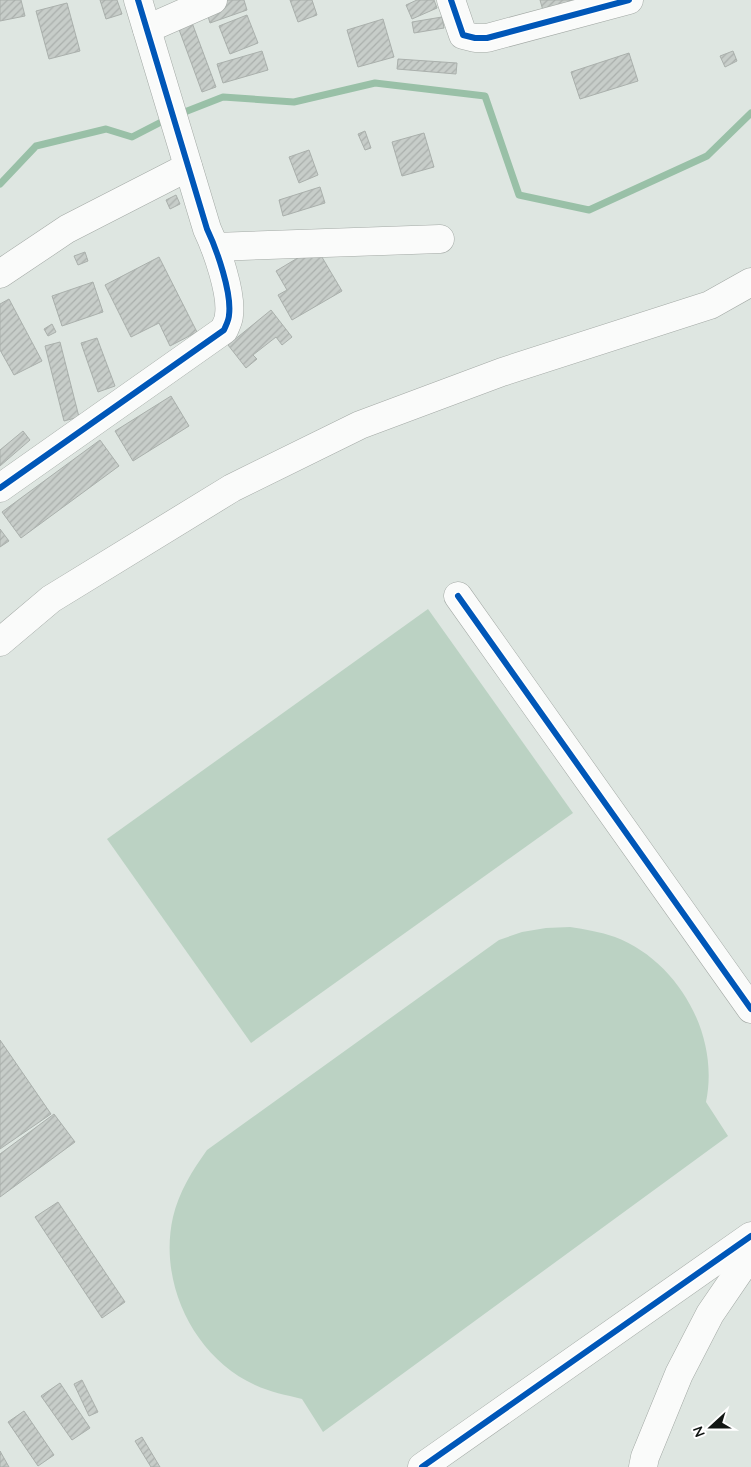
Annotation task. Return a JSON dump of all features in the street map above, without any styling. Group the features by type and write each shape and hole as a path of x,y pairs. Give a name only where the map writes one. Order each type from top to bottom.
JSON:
{"street":[{"path":"0,488 224,330 229,317 230,300 216,248 207,229 138,0"},
{"path":"147,29 213,0"},
{"path":"451,0 463,35 487,38 629,0"},
{"path":"0,274 67,229 188,167"},
{"path":"216,248 440,239"},
{"path":"0,642 51,598 232,488 360,424 502,372 710,305 751,282"},
{"path":"458,596 751,1009"},
{"path":"422,1467 751,1236"},
{"path":"643,1467 645,1457 683,1365 710,1314 751,1254"}],"green space":[{"path":"428,609 573,813 251,1043 107,839"},
{"path":"570,927 609,935 638,948 658,963 675,982 689,1003 700,1027 707,1051 709,1077 706,1102 728,1136 323,1432 302,1399 255,1385 233,1372 214,1356 198,1337 176,1292 171,1267 170,1242 173,1217 182,1190 207,1150 499,940 522,932"}],"building":[{"path":"0,0 21,0 25,16 0,21"},
{"path":"100,0 117,0 122,14 106,19"},
{"path":"224,0 244,0 247,10 210,23 205,6"},
{"path":"290,0 312,0 317,15 298,22"},
{"path":"417,0 434,0 437,8 412,19 406,5"},
{"path":"540,0 589,0 544,14"},
{"path":"67,3 80,51 49,59 36,11"},
{"path":"247,15 258,43 230,54 219,26"},
{"path":"442,17 444,28 414,33 412,22"},
{"path":"383,19 394,57 358,67 347,30"},
{"path":"191,20 216,87 202,92 177,24"},
{"path":"262,51 268,70 223,83 217,64"},
{"path":"733,51 737,61 725,67 720,56"},
{"path":"629,53 638,81 580,99 571,72"},
{"path":"398,59 457,63 456,74 397,69"},
{"path":"365,131 371,148 365,150 358,134"},
{"path":"424,133 434,167 402,176 392,142"},
{"path":"309,150 318,175 299,183 289,157"},
{"path":"320,187 325,203 283,216 279,200"},
{"path":"176,195 180,204 170,209 166,200"},
{"path":"316,247 342,291 292,320 278,295 287,290 276,271"},
{"path":"85,252 88,261 78,265 74,256"},
{"path":"159,257 197,332 170,346 159,323 131,337 105,285"},
{"path":"93,282 103,312 62,326 52,296"},
{"path":"9,299 42,361 14,375 0,350 0,304"},
{"path":"271,310 292,337 282,345 276,337 253,355 257,359 246,368 228,345"},
{"path":"52,324 56,332 48,336 44,329"},
{"path":"97,338 115,386 98,392 81,343"},
{"path":"60,342 79,417 64,421 45,346"},
{"path":"171,396 189,426 133,461 115,431"},
{"path":"23,431 30,440 0,466 0,450"},
{"path":"100,440 119,466 21,538 2,512"},
{"path":"0,529 9,541 0,547"},
{"path":"0,1040 51,1114 0,1149"},
{"path":"54,1114 75,1142 0,1197 0,1154"},
{"path":"58,1202 125,1302 102,1318 35,1217"},
{"path":"82,1380 98,1412 89,1416 74,1384"},
{"path":"60,1383 90,1428 72,1440 41,1396"},
{"path":"24,1411 54,1455 38,1466 8,1422"},
{"path":"142,1437 160,1467 151,1467 135,1441"},
{"path":"0,1451 9,1467 0,1467"}],"waterway":[{"path":"177,115 223,97 294,102 375,83 485,96 519,195 589,210 707,156 751,113"},
{"path":"0,184 36,146 106,129 132,137 167,119"}],"cycle path":[{"path":"0,488 224,330 228,319 228,295 223,272 207,229 138,0"},
{"path":"451,0 463,35 475,38 487,38 629,0"},
{"path":"458,596 751,1009"},
{"path":"422,1467 751,1236"}]}
